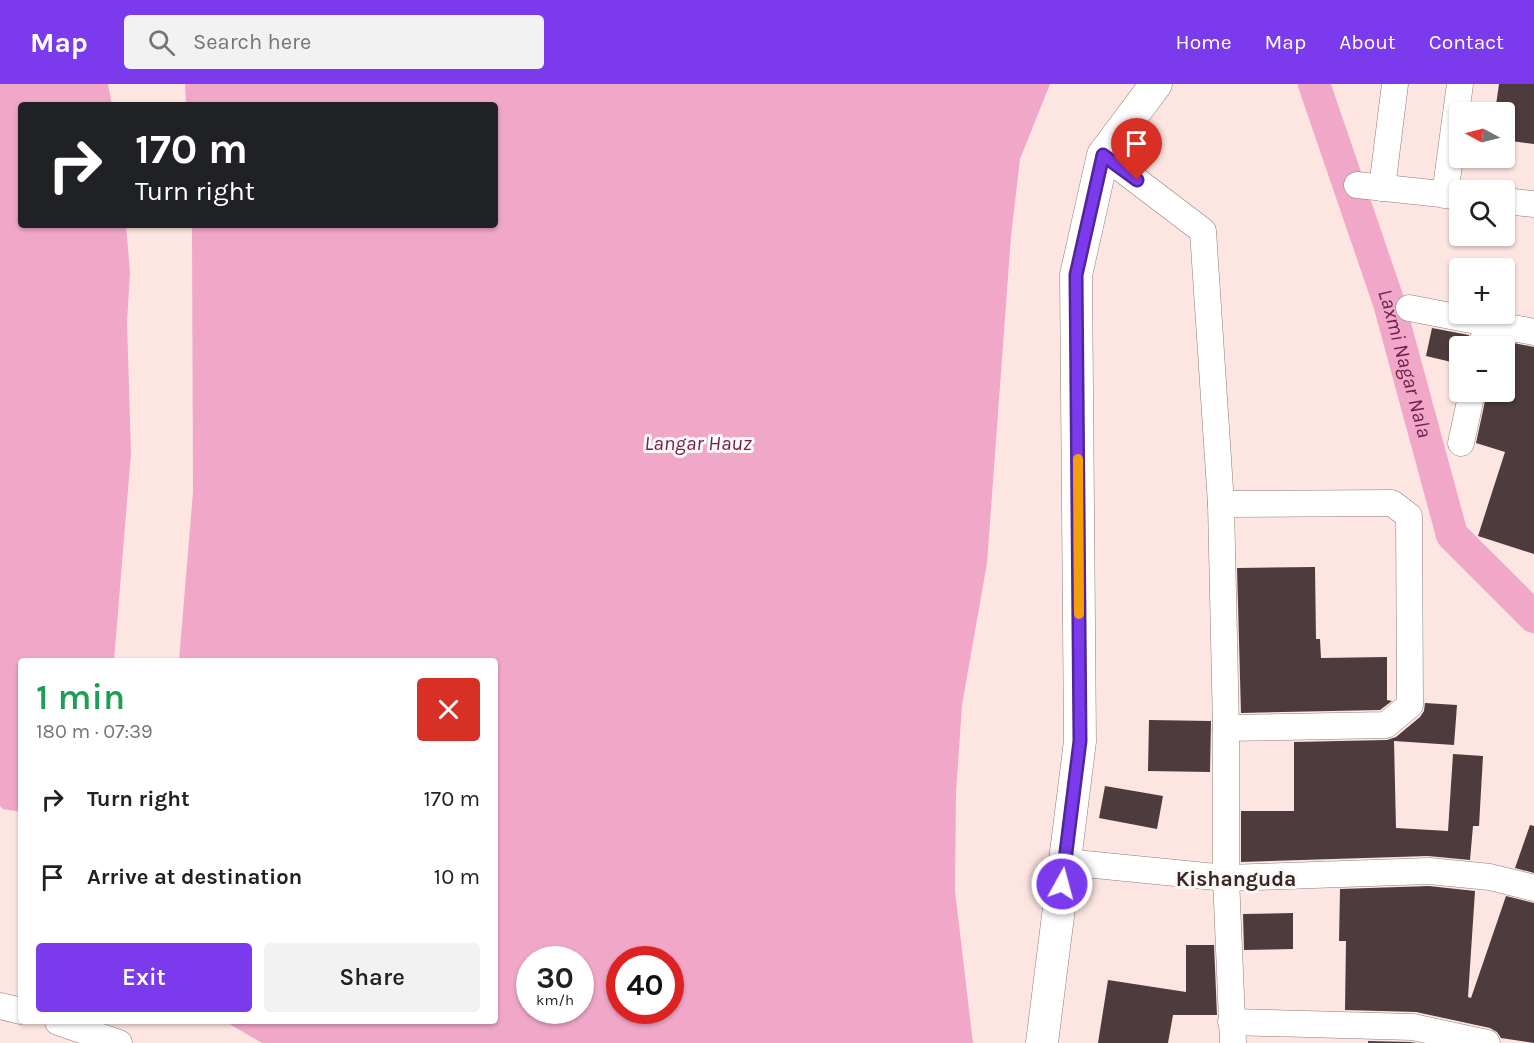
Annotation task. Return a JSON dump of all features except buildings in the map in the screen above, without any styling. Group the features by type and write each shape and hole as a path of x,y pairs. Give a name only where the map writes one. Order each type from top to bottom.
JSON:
{"street":[{"path":"1042,1043 1080,741 1076,275 1103,155 1156,84"},
{"path":"1395,84 1370,187 1449,195"},
{"path":"1453,180 1460,84"},
{"path":"1103,155 1203,231 1221,504 1226,728 1226,878 1232,1033 1413,1027 1487,1043"},
{"path":"1515,202 1534,204"},
{"path":"1409,308 1485,335 1534,332"},
{"path":"1461,443 1470,402"},
{"path":"1221,504 1392,503 1409,516 1410,705 1386,725 1226,728"},
{"path":"1065,862 1226,878 1430,871 1490,877 1534,888"},
{"path":"0,1006 18,1010"},
{"path":"64,1024 118,1043"}],"water":[{"path":"0,84 108,84 111,102 18,102 18,228 126,228 130,272 127,323 131,453 114,658 18,658 18,812 3,809 0,806"},
{"name":"Langar Hauz","path":"185,84 1050,84 1020,159 1011,236 987,563 962,705 956,793 955,891 973,1043 262,1043 229,1024 498,1024 498,658 179,658 193,492 192,228 498,228 498,102 186,102"}],"waterway":[{"name":"Laxmi Nagar Nala","path":"1314,84 1389,303 1452,535 1534,617"}],"slow traffic":[{"path":"1078,459 1079,614"}],"district":[{"name":"Kishanguda","path":"1236,879"}],"route":[{"path":"1062,884 1080,741 1076,275 1103,155 1137,180"}]}
